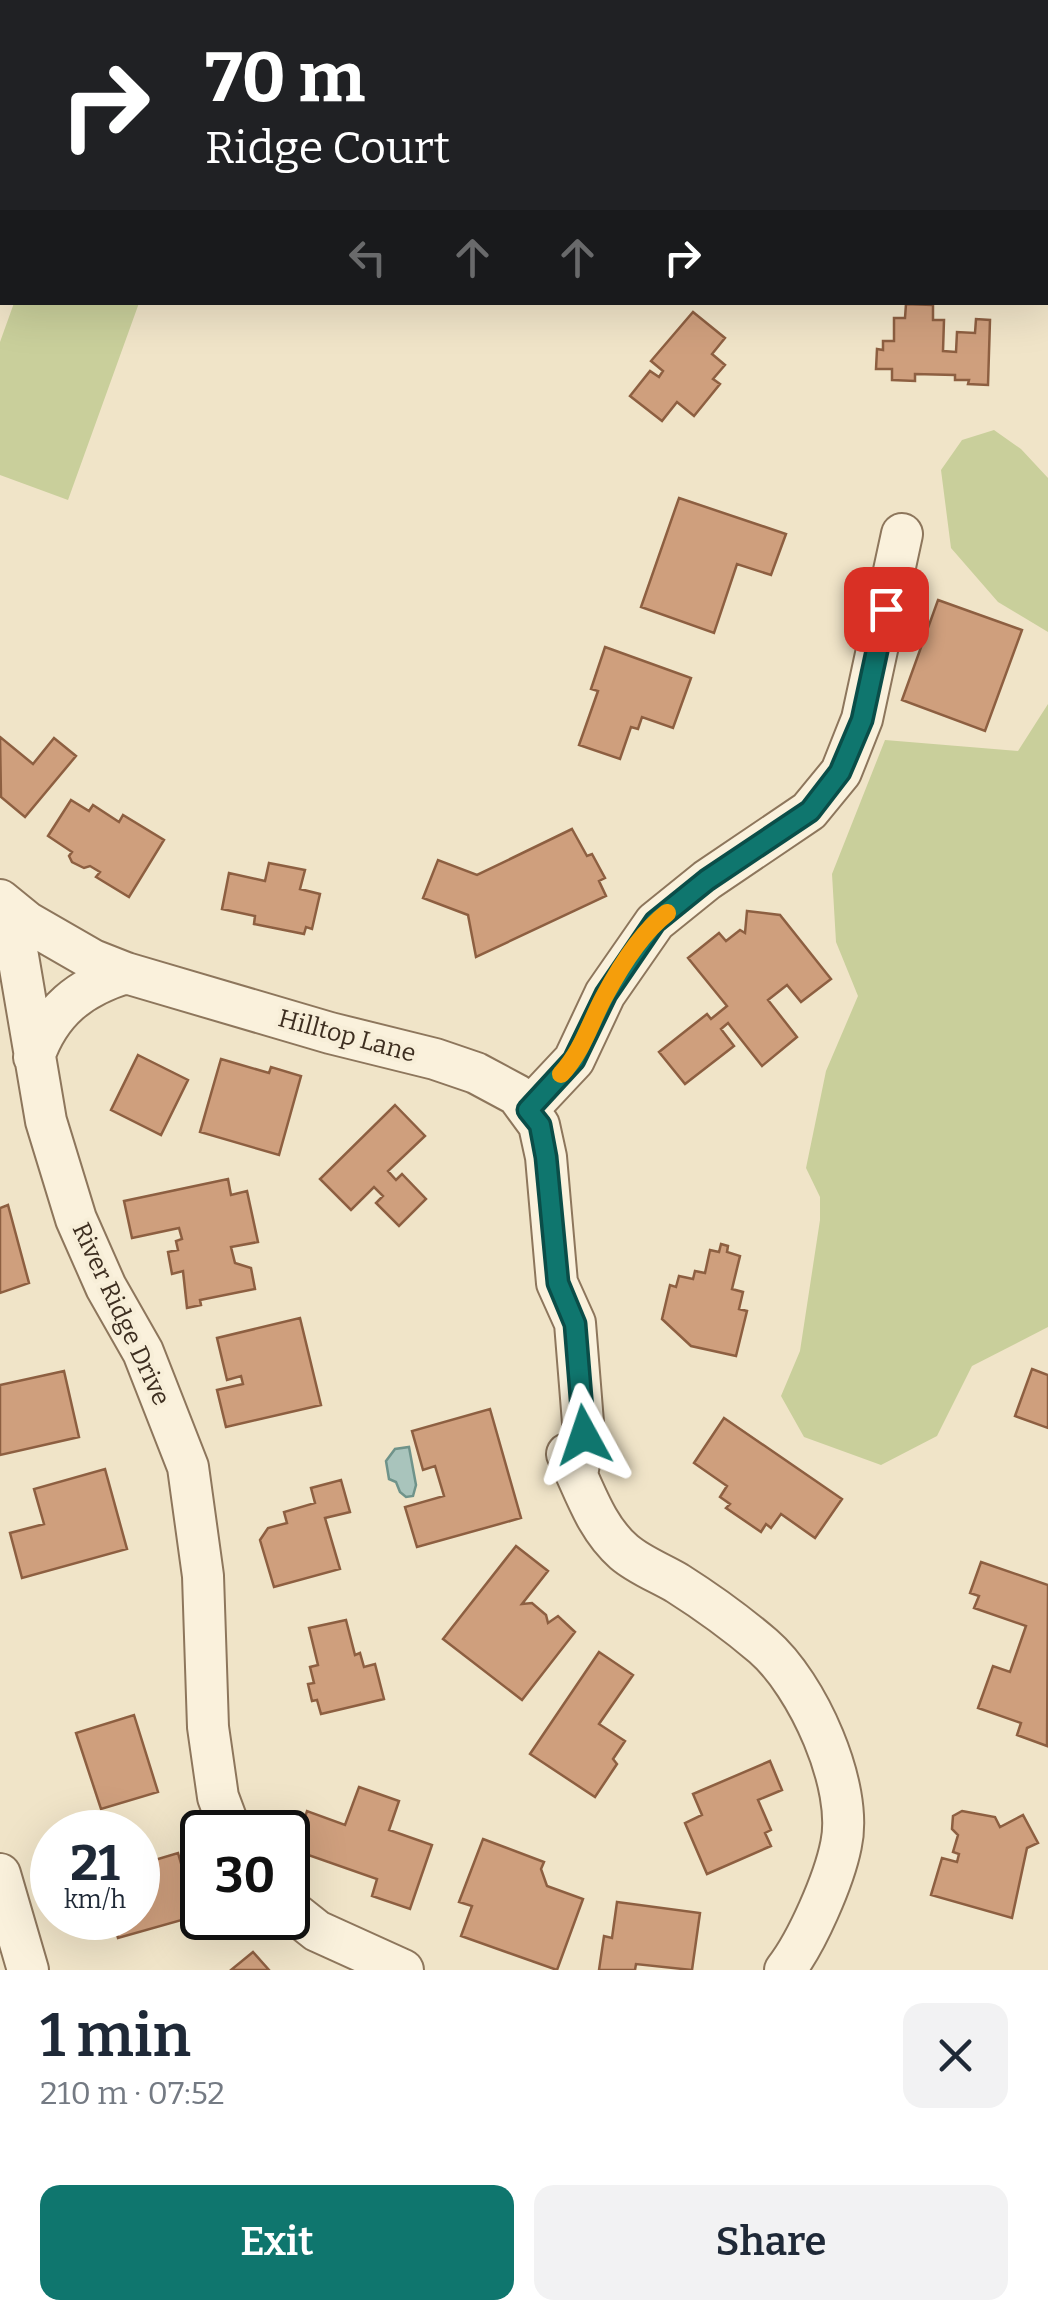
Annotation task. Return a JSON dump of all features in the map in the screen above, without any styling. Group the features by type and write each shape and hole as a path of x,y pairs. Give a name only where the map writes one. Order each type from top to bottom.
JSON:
{"street":[{"path":"785,1970 814,1915 842,1844 839,1791 816,1718 794,1678 728,1618 624,1552 593,1514 577,1475 584,1435 575,1324 558,1283 540,1125 528,1110 574,1060 606,994 655,922 707,880 810,811 840,772 862,720 902,534"},
{"name":"Hilltop Lane","path":"0,900 26,922 93,960 126,973 476,1073 517,1095 528,1110"},
{"name":"River Ridge Drive","path":"0,917 18,956 46,1122 76,1218 106,1288 143,1352 188,1467 202,1576 208,1728 223,1810"},
{"path":"34,1057 42,1032 74,997 99,982 126,973"},
{"path":"0,1874 28,1970"},
{"path":"310,1927 403,1970"}],"green space":[{"path":"13,305 138,305 68,500 0,475 0,342"},
{"path":"994,430 1021,449 1048,478 1048,632 998,602 951,548 941,470 962,440"},
{"path":"1048,704 1048,1327 972,1366 937,1436 881,1465 804,1437 781,1396 800,1351 820,1220 820,1197 806,1168 826,1071 858,996 836,942 832,874 885,740 1018,751"}],"water":[{"path":"409,1447 416,1485 413,1496 406,1497 396,1482 389,1479 386,1461 395,1449"}],"building":[{"path":"906,305 933,305 933,320 944,320 943,351 956,352 957,332 975,333 976,319 990,320 988,385 968,384 969,380 955,380 955,375 915,374 915,381 892,380 892,369 876,369 877,349 883,350 883,341 894,341 894,318 905,318"},
{"path":"693,312 725,338 712,354 725,365 713,379 720,384 694,416 677,402 662,421 630,396 650,371 659,377 663,371 651,361"},
{"path":"679,498 786,534 771,575 737,564 714,633 641,607"},
{"path":"938,600 1022,630 985,731 902,700"},
{"path":"605,647 691,678 673,728 642,717 638,729 631,727 620,759 579,745 598,691 591,689"},
{"path":"0,737 33,764 54,738 76,756 25,817 1,797"},
{"path":"71,800 89,811 93,805 119,822 123,815 164,840 129,897 96,877 100,872 72,862 72,852 48,836"},
{"path":"572,829 605,878 599,881 606,896 476,957 468,915 423,898 438,860 477,875"},
{"path":"269,863 305,870 300,889 320,894 312,929 306,927 304,934 254,924 255,916 222,909 229,873 265,881"},
{"path":"747,911 780,915 831,979 801,1002 787,985 768,1000 797,1037 762,1066 728,1023 721,1029 734,1046 685,1084 659,1052 707,1014 711,1019 727,1006 688,958 719,933 726,941 740,930 745,933"},
{"path":"138,1055 188,1080 161,1135 111,1110"},
{"path":"221,1059 269,1073 271,1067 301,1076 279,1155 200,1132"},
{"path":"395,1105 425,1136 388,1171 396,1180 402,1174 426,1199 399,1226 376,1203 383,1196 374,1187 351,1210 320,1179"},
{"path":"228,1179 231,1195 247,1191 258,1242 231,1247 235,1263 251,1268 255,1289 200,1300 201,1305 187,1308 183,1271 172,1274 168,1252 178,1250 176,1241 182,1239 179,1228 132,1238 124,1201"},
{"path":"8,1205 29,1283 0,1293 0,1208"},
{"path":"721,1244 728,1246 727,1252 740,1256 732,1289 743,1292 739,1309 747,1311 736,1356 691,1346 662,1319 670,1285 676,1287 679,1276 693,1279 695,1271 705,1273 710,1250 719,1252"},
{"path":"300,1318 321,1405 226,1427 217,1390 243,1384 241,1376 227,1380 217,1338"},
{"path":"1032,1369 1048,1375 1048,1428 1015,1416"},
{"path":"64,1371 79,1437 0,1455 0,1385"},
{"path":"490,1409 521,1518 417,1547 405,1507 444,1496 435,1466 423,1470 412,1431"},
{"path":"724,1418 842,1499 815,1538 781,1514 771,1528 766,1524 761,1532 726,1508 730,1504 720,1497 727,1486 694,1463"},
{"path":"105,1469 127,1549 22,1578 10,1533 44,1524 34,1489"},
{"path":"341,1480 350,1512 325,1518 340,1569 274,1587 260,1540 268,1528 287,1523 284,1512 315,1503 311,1488"},
{"path":"516,1546 548,1571 522,1604 532,1603 546,1615 548,1623 558,1616 575,1632 522,1700 443,1639"},
{"path":"981,1562 1048,1585 1047,1746 1017,1735 1021,1723 978,1708 993,1666 1010,1672 1026,1626 974,1608 979,1596 970,1593"},
{"path":"346,1620 355,1655 360,1653 364,1667 375,1664 384,1699 321,1714 317,1700 312,1701 308,1684 314,1683 310,1667 318,1665 309,1628"},
{"path":"599,1652 633,1675 599,1724 625,1741 613,1759 617,1764 595,1797 530,1754"},
{"path":"134,1715 158,1792 101,1809 76,1733"},
{"path":"770,1761 782,1790 758,1800 771,1830 765,1833 771,1846 707,1874 685,1823 702,1815 693,1794"},
{"path":"359,1787 399,1801 389,1830 432,1845 410,1909 372,1896 377,1879 310,1856 310,1812 345,1825"},
{"path":"962,1811 995,1817 1000,1827 1023,1815 1038,1843 1027,1848 1012,1918 931,1895 942,1858 957,1862 959,1854 953,1852 958,1835 952,1829 953,1816"},
{"path":"483,1839 544,1862 541,1869 547,1886 583,1899 557,1970 461,1936 472,1906 459,1902"},
{"path":"178,1853 180,1921 160,1926 160,1858"},
{"path":"617,1902 700,1913 692,1970 636,1964 635,1970 599,1970 604,1936 612,1938"},
{"path":"253,1952 269,1970 231,1970"}],"slow traffic":[{"path":"561,1074 574,1060 606,994 655,922 667,913"}],"route":[{"path":"584,1435 575,1324 558,1283 540,1125 528,1110 574,1060 606,994 655,922 707,880 810,811 840,772 862,720 886,609"}]}
